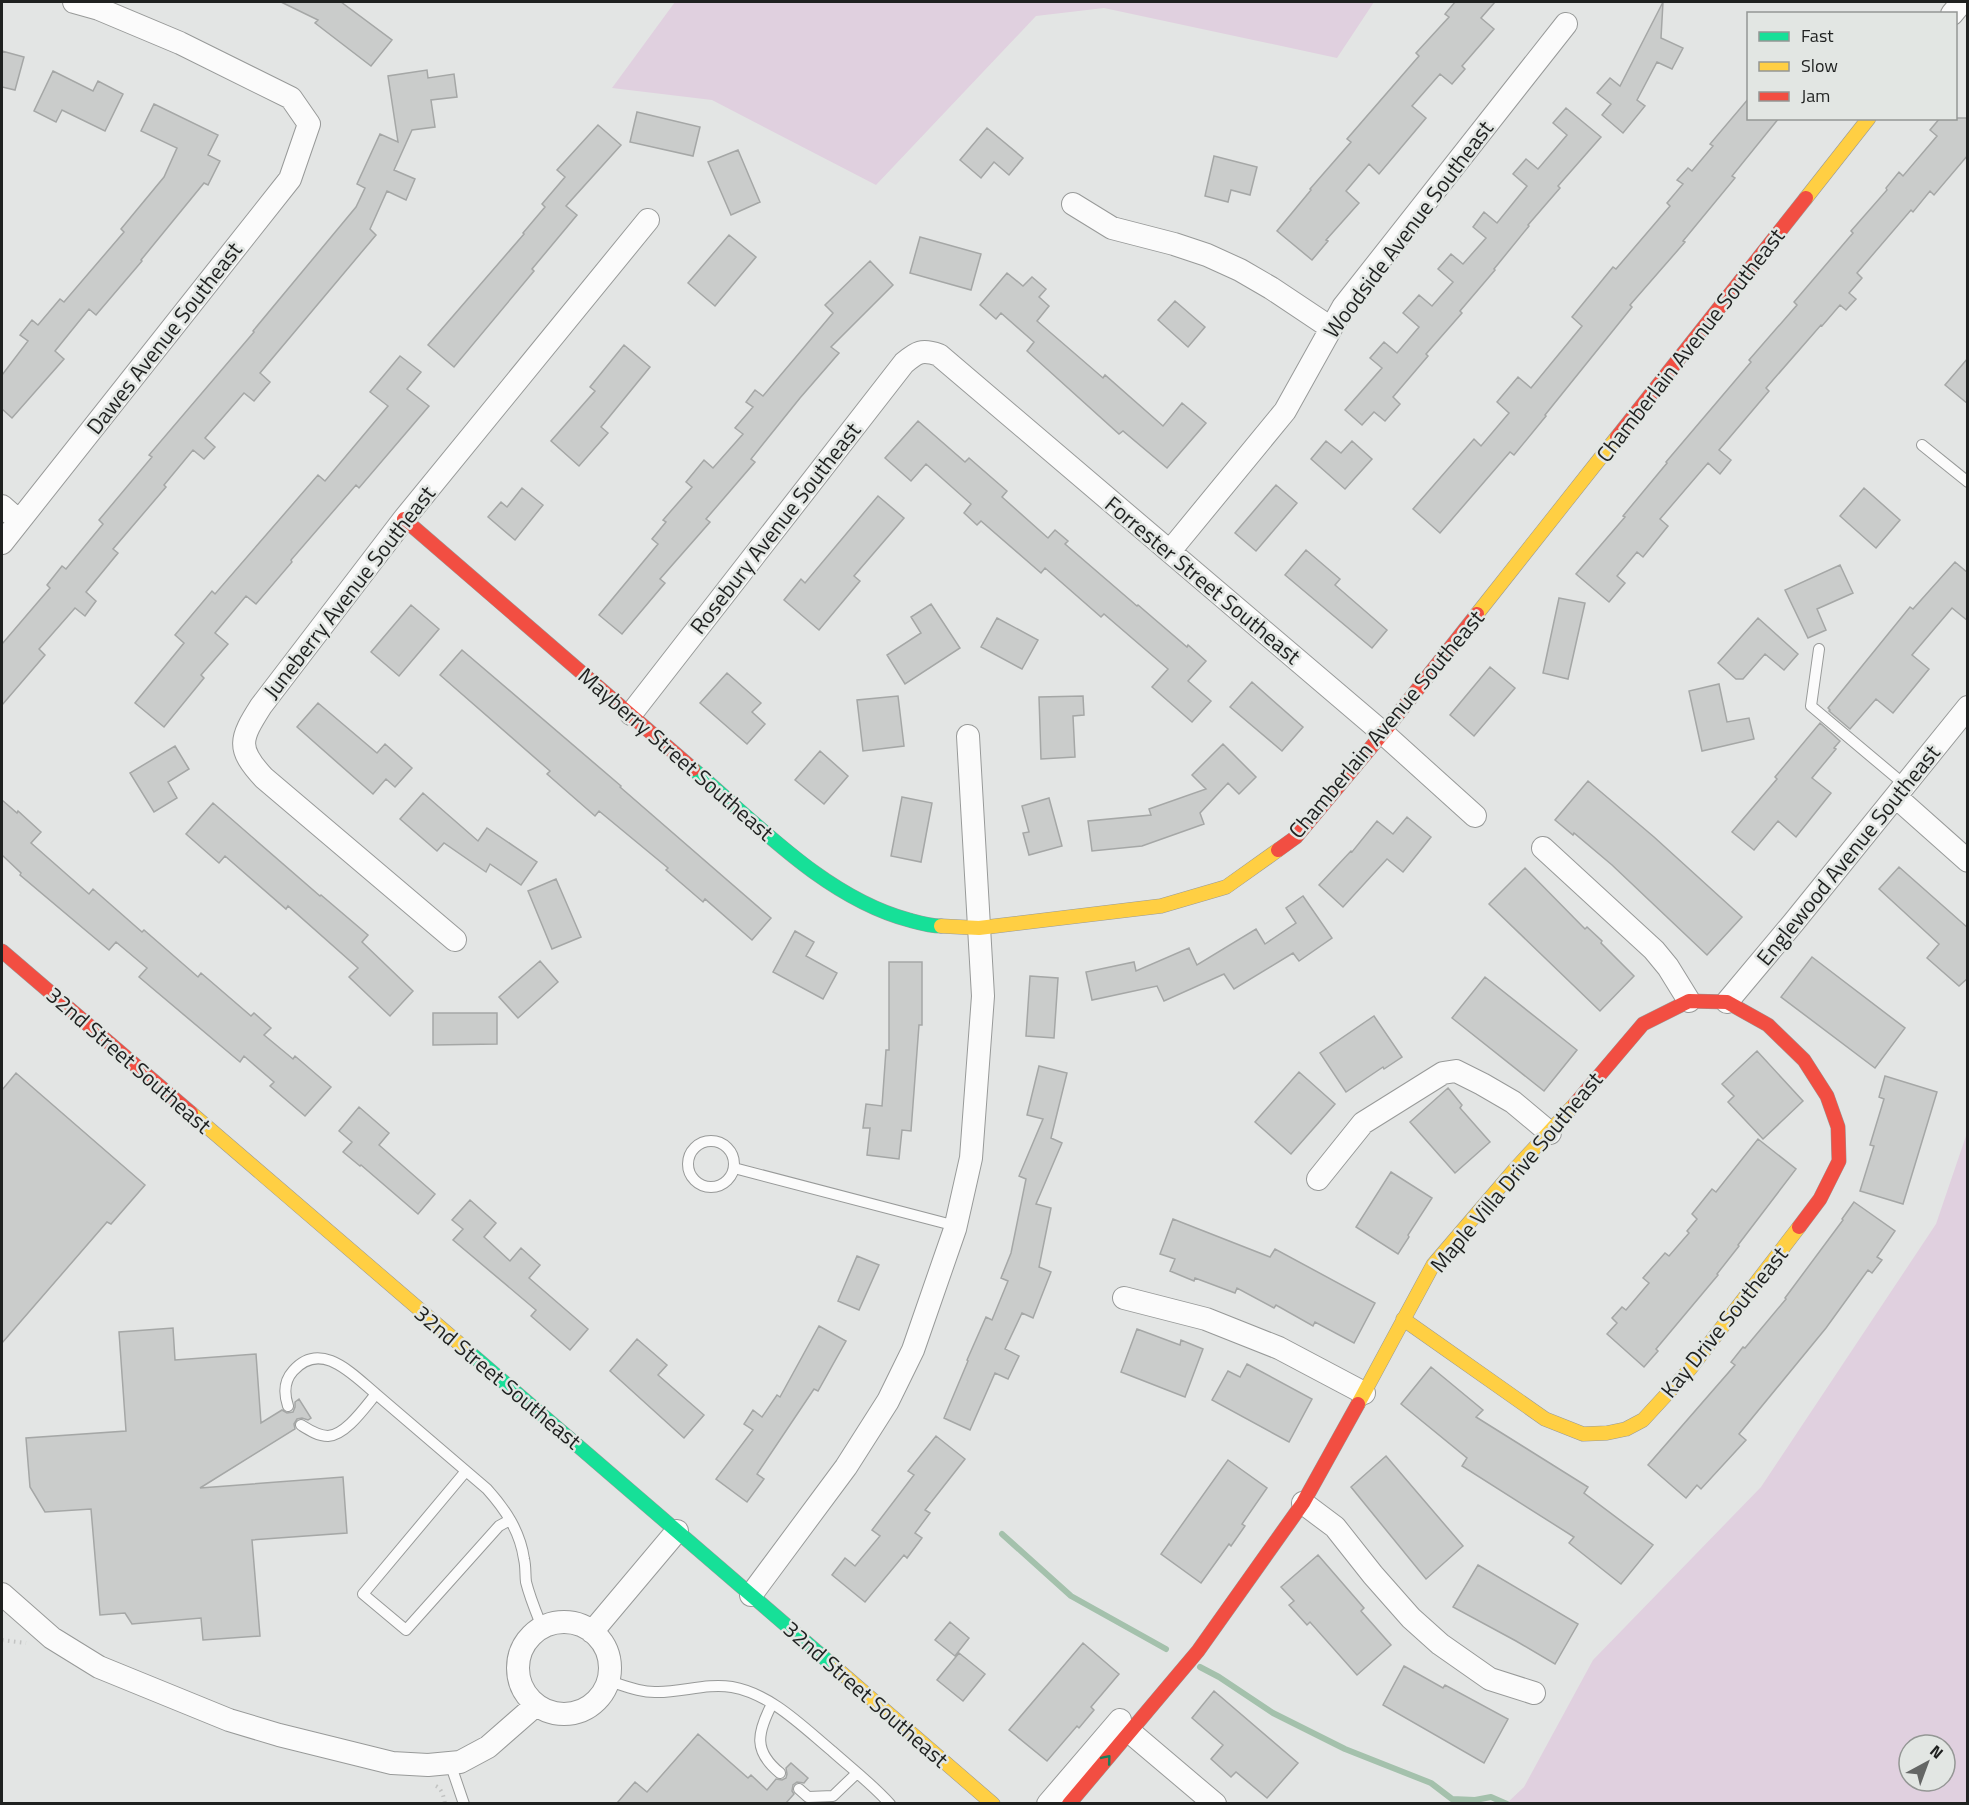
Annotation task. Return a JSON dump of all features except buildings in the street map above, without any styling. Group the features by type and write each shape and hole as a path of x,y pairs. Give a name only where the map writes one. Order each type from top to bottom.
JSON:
{"street":[{"name":"Dawes Avenue Southeast","path":"2,543 290,179 309,124 291,98 180,43 99,9 74,2"},
{"name":"Woodside Avenue Southeast","path":"1170,551 1285,411 1343,307 1566,24"},
{"name":"Chamberlain Avenue Southeast","path":"979,928 1161,906 1226,887 1296,837 1383,733 1867,120"},
{"path":"1073,204 1112,228 1174,244 1207,255 1240,270 1331,328"},
{"name":"Juneberry Avenue Southeast","path":"455,940 264,778 249,762 244,747 246,731 261,706 404,519 648,220"},
{"name":"Forrester Street Southeast","path":"927,351 939,355 1170,551 1383,733 1475,816"},
{"name":"Rosebury Avenue Southeast","path":"631,714 904,363 915,354 927,351"},
{"path":"2,506 19,521"},
{"name":"Mayberry Street Southeast","path":"404,519 811,871 845,893 891,915 933,926 979,928"},
{"name":"Englewood Avenue Southeast","path":"1727,1002 1968,707"},
{"path":"750,1595 846,1467 888,1401 913,1350 932,1301 956,1226 971,1158 983,996 968,736"},
{"path":"1900,791 1968,861"},
{"path":"1543,848 1654,950 1668,967 1689,1001"},
{"name":"32nd Street Southeast","path":"2,951 993,1803"},
{"name":"Maple Villa Drive Southeast","path":"1069,1803 1198,1651 1303,1503 1433,1265 1644,1024 1689,1001 1727,1002"},
{"name":"Kay Drive Southeast","path":"1403,1319 1545,1419 1583,1434 1626,1429 1643,1420 1690,1369 1758,1282 1820,1199 1839,1161 1838,1127 1827,1096 1804,1060 1768,1025 1727,1002"},
{"path":"1318,1179 1363,1123 1443,1073 1456,1071 1482,1083 1513,1102 1550,1133"},
{"path":"1124,1298 1206,1319 1279,1348 1364,1393"},
{"path":"1303,1503 1335,1527 1411,1618 1440,1644 1490,1679 1534,1693"},
{"path":"592,1632 677,1531"},
{"path":"2,1594 52,1638 99,1667 229,1720 392,1763 428,1766 460,1762 488,1747 536,1705"},
{"name":"Maple Villa Drive Southeast","path":"1048,1803 1188,1640 1222,1618"},
{"path":"556,1622 572,1622 592,1632 608,1651 611,1666 609,1681 603,1695 592,1706 579,1713 564,1715 549,1712 536,1705 526,1694 519,1681 518,1665 521,1650 530,1637 542,1627 556,1622"},
{"path":"1130,1732 1215,1803"}],"lane":[{"path":"1922,445 1968,482"},
{"path":"1819,650 1811,706 1900,791"},
{"path":"713,1140 721,1142 732,1153 735,1168 727,1181 713,1187 706,1186 699,1183 689,1172 689,1156 698,1144 713,1140"},
{"path":"735,1168 956,1226"},
{"path":"288,1406 284,1394 289,1376 300,1363 315,1358 329,1359 343,1366 466,1471 503,1506 518,1536 531,1599 542,1627"},
{"path":"301,1425 315,1433 330,1436 352,1422 376,1394"},
{"path":"466,1471 363,1594 406,1630 499,1526 510,1520"},
{"path":"609,1681 637,1690 657,1692 714,1686 732,1687 758,1696 786,1713 890,1803"},
{"path":"772,1704 763,1720 760,1746 772,1766 780,1773"},
{"path":"450,1763 465,1803"},
{"path":"799,1789 808,1797 833,1796 857,1773"}],"shaded area":[{"path":"675,2 1374,2 1337,58 1104,8 1036,16 876,185 712,100 612,88"},
{"path":"1967,1133 1967,1803 1507,1803 1524,1787 1593,1660 1761,1487 1936,1224"}],"waterway":[{"path":"1002,1534 1071,1596 1166,1649"},
{"path":"1200,1667 1273,1713 1345,1749 1431,1783 1452,1799 1475,1800 1491,1797 1507,1804"}],"traffic: fast":[{"path":"693,769 794,857 849,895 879,909 917,922 941,926"},
{"path":"462,1346 837,1669"}],"traffic: slow":[{"path":"1806,198 1867,120"},
{"path":"1477,614 1617,437"},
{"path":"941,926 979,928 1161,906 1226,887 1278,850"},
{"path":"1358,1404 1433,1265 1516,1168 1575,1104"},
{"path":"191,1113 462,1346"},
{"path":"1403,1319 1545,1419 1583,1434 1626,1429 1643,1420 1690,1369 1799,1227"},
{"path":"837,1669 993,1804"}],"traffic: jam":[{"path":"1617,437 1806,198"},
{"path":"404,519 693,769"},
{"path":"1278,850 1296,837 1383,733 1477,614"},
{"path":"2,951 191,1113"},
{"path":"1575,1104 1643,1024 1689,1001 1727,1002 1768,1025 1804,1060 1827,1096 1838,1127 1839,1161 1820,1199 1799,1227"},
{"path":"1069,1804 1198,1651 1303,1503 1358,1404"}]}
